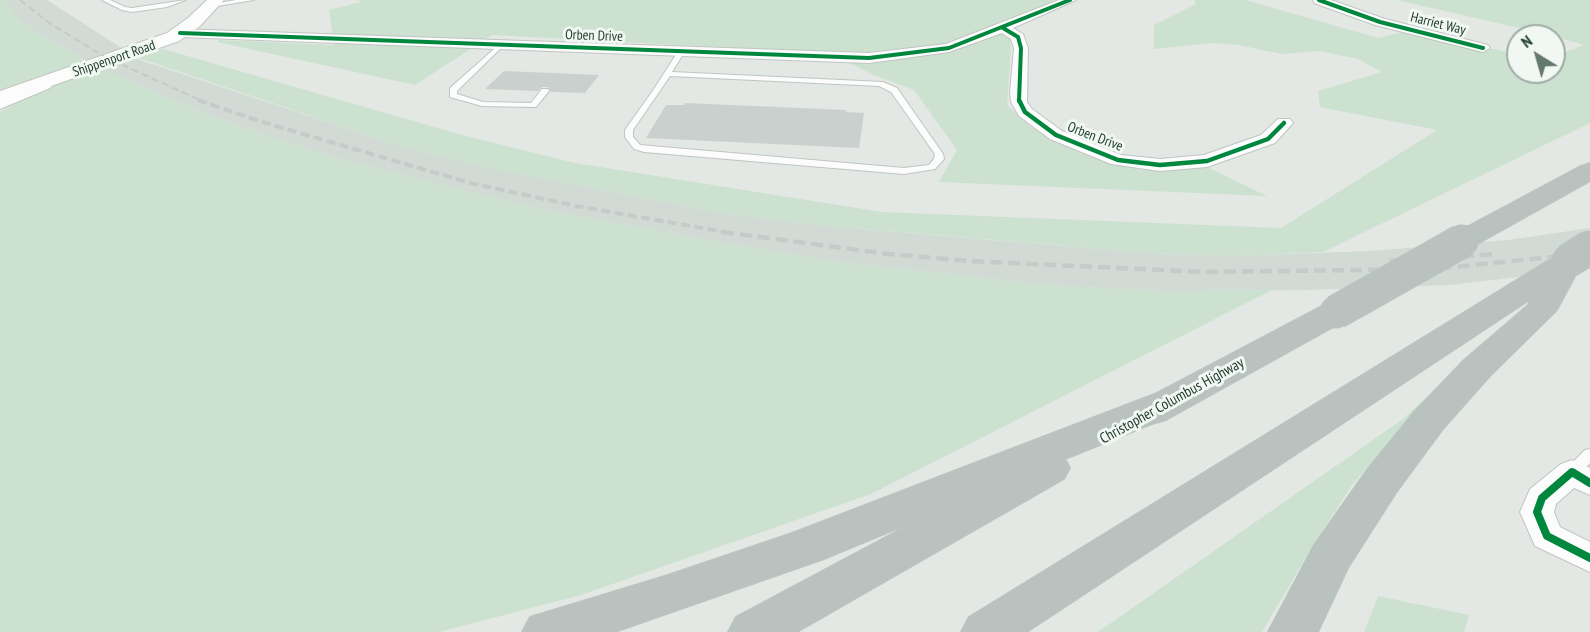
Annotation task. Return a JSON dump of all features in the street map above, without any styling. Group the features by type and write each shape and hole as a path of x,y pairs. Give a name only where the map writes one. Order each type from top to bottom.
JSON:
{"highway":[{"name":"Christopher Columbus Highway","path":"753,632 1590,171"},
{"path":"986,632 1562,267"},
{"path":"1293,632 1330,558 1381,482 1429,420 1478,368 1540,310 1562,267"},
{"path":"547,632 668,595 808,546 1172,401"}],"main road":[{"path":"1,99 43,84"}],"street":[{"name":"Orben Drive","path":"180,33 838,57 894,56 949,48 1070,0"},
{"name":"Harriet Way","path":"1319,0 1380,22 1483,48"},
{"name":"Shippenport Road","path":"43,84 154,45 180,33 214,2"},
{"name":"Orben Drive","path":"1003,28 1018,37 1021,48 1018,92 1019,102 1025,112 1056,135 1097,153 1138,163 1187,164 1208,161 1268,139 1284,123"},
{"path":"1584,469 1542,498 1537,512 1547,536 1590,558"}],"lane":[{"path":"105,0 128,10 167,5 183,0"},
{"path":"214,2 251,0"},
{"path":"502,44 453,90 453,95 482,104 533,105 545,91"},
{"path":"667,74 880,84 894,90 939,154 939,159 926,169 904,171 644,149 633,143 629,130 681,51"}],"shaded area":[{"path":"3,0 47,0 140,60 397,145 504,171 722,213 828,226 966,238 1149,253 1236,256 1370,251 1508,240 1590,228 1590,269 1449,285 1309,290 1165,291 1045,285 847,263 695,238 525,206 348,161 270,137 206,114 93,65 22,23"}],"green space":[{"path":"0,0 4,0 22,23 93,65 206,114 348,161 525,206 695,238 847,263 1045,285 1165,291 1272,290 871,494 581,595 439,632 0,632 0,112 35,93 0,92"},
{"path":"358,0 1055,0 999,26 1001,34 1009,37 1011,46 1007,105 1031,127 1080,153 1142,170 1209,168 1267,196 939,182 957,150 914,90 874,75 829,53 492,35 415,85 217,42 219,40 334,45 329,10 361,2"},
{"path":"1194,0 1245,0 1378,38 1414,29 1506,52 1506,84 1566,84 1566,52 1584,45 1566,40 1566,24 1506,25 1397,0 1590,0 1590,123 1323,252 1236,256 1149,253 828,226 722,213 643,198 504,171 397,145 136,57 163,49 462,135 575,163 882,212 1281,228 1437,130 1320,107 1318,91 1382,72 1358,59 1319,51 1281,54 1239,45 1212,43 1154,49 1154,25 1196,4"},
{"path":"1434,390 1437,391 1352,485 1262,632 1098,632 1403,419"},
{"path":"1378,596 1469,615 1464,632 1364,632"}],"building":[{"path":"504,71 599,75 585,93 551,92 548,87 542,87 538,91 485,89"},
{"path":"685,103 846,110 846,112 864,113 859,148 646,138 666,105 684,105"}],"railway":[{"path":"20,0 48,22 105,57 202,101"},
{"path":"198,100 259,121 470,183 576,206 731,233"},
{"path":"722,232 888,254 970,261 1203,272 1435,269 1590,253"},
{"path":"1390,261 1497,254"}],"cycle path":[{"path":"180,33 869,58 949,48 1070,0"},
{"path":"1319,0 1380,22 1483,48"},
{"path":"1003,28 1018,37 1021,48 1018,92 1019,102 1025,112 1056,135 1097,153 1118,160 1160,165 1207,161 1268,139 1284,123"},
{"path":"1590,483 1572,472 1542,498 1537,512 1547,536 1590,558"}]}
